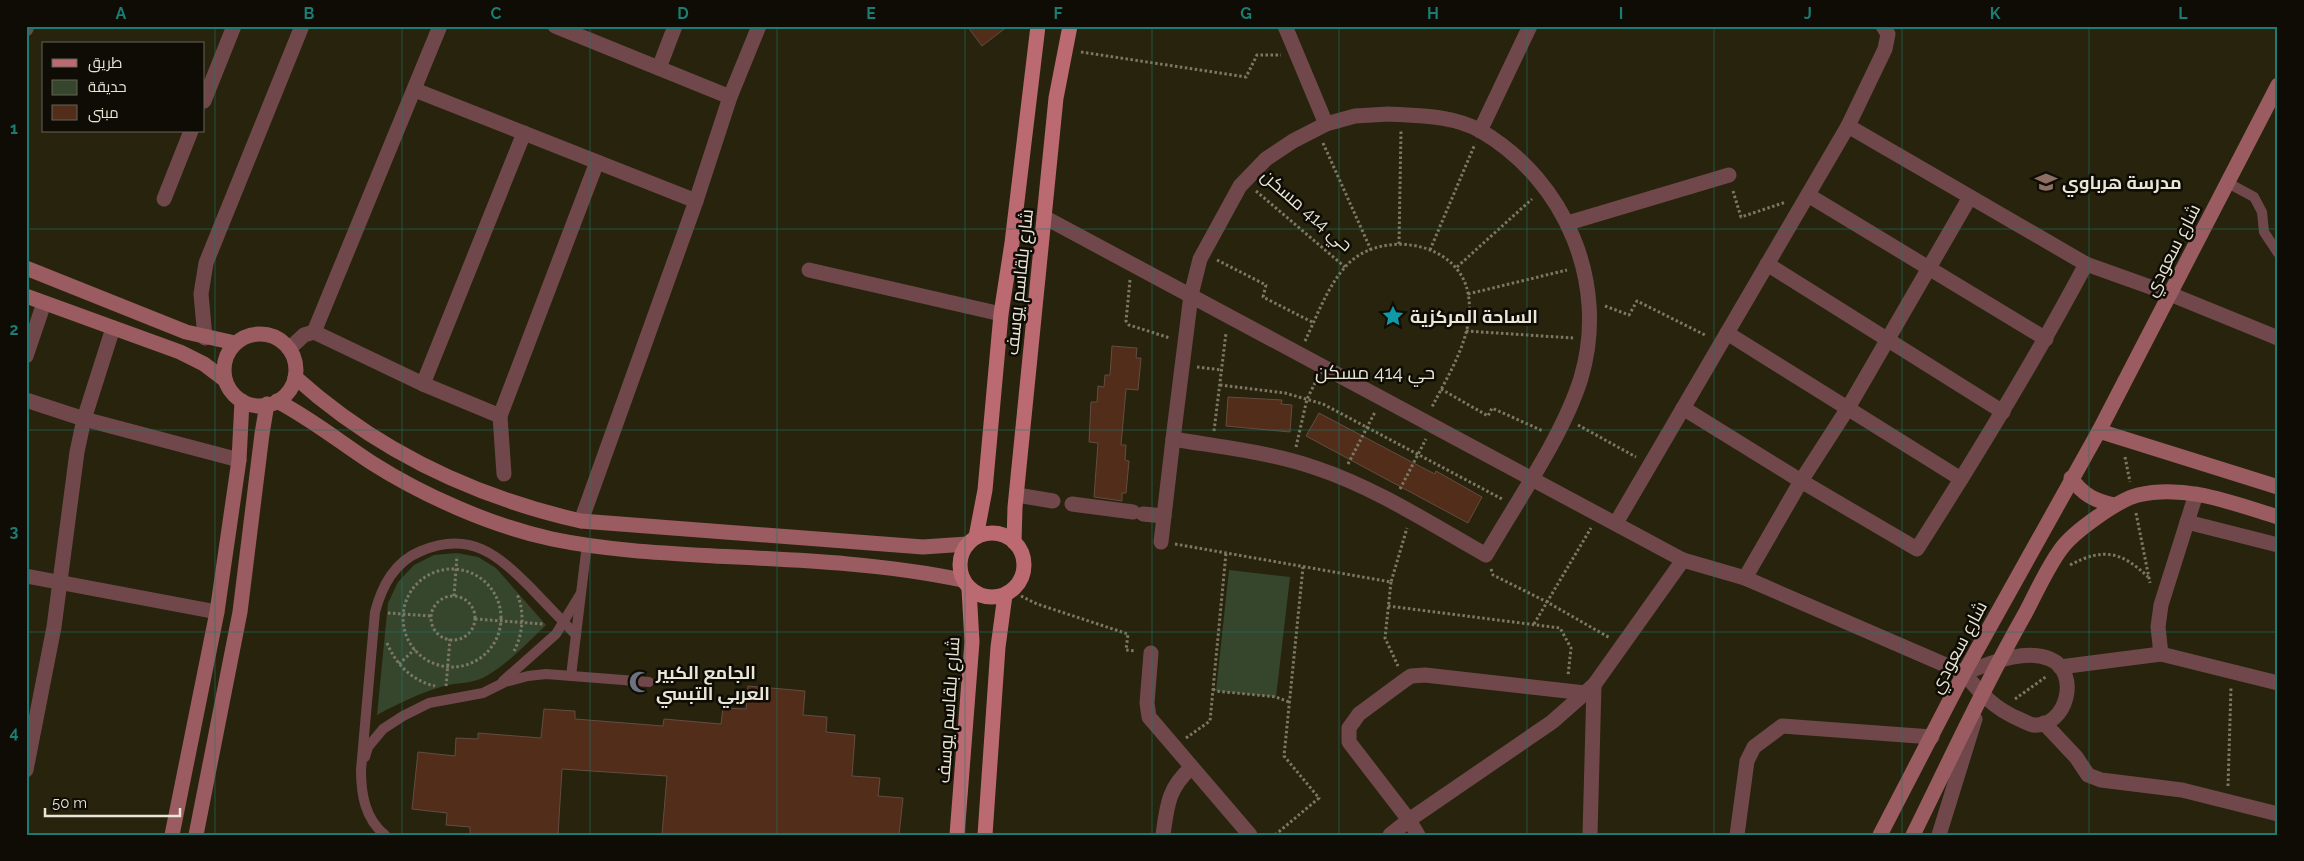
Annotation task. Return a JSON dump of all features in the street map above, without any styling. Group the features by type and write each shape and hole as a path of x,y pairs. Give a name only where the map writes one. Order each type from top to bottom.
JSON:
{"main road":[{"name":"شارع بلقاسم يوسف","path":"972,540 986,490 1001,314 1012,243 1038,26"},
{"name":"شارع بلقاسم يوسف","path":"1014,542 1056,98 1070,26"},
{"name":"شارع سعودي","path":"1880,835 1964,673 2071,478 2099,431 2278,85"},
{"path":"26,268 186,332 205,338 235,343"},
{"path":"26,296 192,358 225,380 235,396 250,404 272,402 285,395 295,377 294,357 280,340 269,335 257,334 245,337 235,343 227,354 224,367 225,380"},
{"path":"272,402 314,423 408,484 463,509 511,527 552,539 662,553 885,566 966,584 986,597 1008,593 1019,583 1024,573 1021,551 1006,536 996,533 986,533 972,540 923,547 581,521 545,513 498,499 448,477 374,437 330,407 295,377"},
{"path":"172,835 217,612 238,460 242,401"},
{"path":"196,835 240,612 262,434 272,402"},
{"path":"2099,431 2278,487"},
{"path":"2071,478 2080,490 2095,501 2114,506"},
{"path":"1912,835 1998,661 2061,548 2114,506 2133,497 2164,491 2196,494 2278,518"},
{"path":"966,584 960,561 972,540"},
{"name":"شارع بلقاسم يوسف","path":"957,835 972,642 972,615 966,584"},
{"path":"984,835 998,647 1008,593"}],"street":[{"path":"205,98 234,26"},
{"path":"205,338 201,294 206,263 302,26"},
{"path":"314,332 440,26"},
{"path":"556,26 730,97"},
{"path":"659,68 675,26"},
{"path":"581,521 696,201 730,97 759,26"},
{"path":"1285,26 1321,127"},
{"path":"1480,131 1530,26"},
{"path":"1616,524 1848,126 1885,49 1888,34 1883,26"},
{"path":"414,90 696,201"},
{"name":"حي 414 مسكن","path":"1161,542 1191,295 1203,253 1240,186 1266,159 1321,127 1355,116 1429,116 1453,120 1480,131 1507,151 1545,187 1568,223 1583,266 1588,300 1589,339 1580,380 1554,437 1486,555"},
{"path":"1848,126 2086,264 2170,294 2278,338"},
{"path":"164,199 191,132"},
{"path":"423,384 524,133"},
{"path":"504,474 500,416 597,162"},
{"path":"1568,223 1729,175"},
{"path":"1808,195 2046,339"},
{"path":"1745,578 1801,481 1848,408 1970,197"},
{"path":"1044,218 1229,315 1683,560 1745,578 1964,673 1982,696 2001,710 2033,725 2044,723 2054,718 2062,709 2067,699 2068,688 2065,676 2060,667 2050,659 2030,656 1998,661 1964,673"},
{"path":"1767,264 2003,412"},
{"path":"1683,408 1801,481 1918,549 2003,412 2046,339 2086,264"},
{"path":"810,270 1001,314"},
{"path":"26,356 44,303"},
{"path":"26,770 54,627 77,452 84,419 113,328"},
{"path":"288,349 304,334 314,332 423,384 500,416"},
{"path":"1727,333 1961,479"},
{"path":"26,400 84,419 238,460"},
{"path":"1173,439 1315,468 1393,502 1486,555"},
{"path":"2161,654 2158,627 2161,605 2196,494"},
{"path":"1017,495 1053,501"},
{"path":"1072,504 1164,516"},
{"path":"2187,522 2278,545"},
{"path":"1390,835 1552,722 1589,689 1683,560"},
{"path":"26,576 217,612"},
{"path":"1151,653 1147,703 1149,717 1250,835"},
{"path":"2060,667 2161,654 2278,683"},
{"path":"1418,835 1409,820 1350,742 1350,728 1359,714 1411,676 1425,675 1566,691 1589,689"},
{"path":"1589,689 1590,835"},
{"path":"1939,835 1982,696"},
{"path":"2044,723 2076,757 2088,775 2101,780 2182,790 2278,814"},
{"path":"1737,835 1747,761 1754,747 1782,726 1932,737"},
{"path":"1163,835 1168,802 1174,786 1191,768"}],"lane":[{"path":"2228,183 2254,197 2262,212 2264,232 2278,253"},
{"path":"385,835 368,814 361,793 361,770 375,612 381,590 394,570 412,554 434,545 458,543 477,546 495,555 509,566 576,634"},
{"path":"571,676 587,544"},
{"path":"483,693 505,680 556,634 581,593"},
{"path":"361,770 368,747 383,728 428,703 483,693 505,682 546,674 649,682"}],"path":[{"path":"1065,50 1246,77 1257,55 1297,56"},
{"path":"1399,244 1401,115"},
{"name":"حي 414 مسكن","path":"1321,127 1371,250"},
{"path":"1430,250 1480,131"},
{"path":"1729,175 1741,216 1808,195"},
{"name":"حي 414 مسكن","path":"1245,181 1345,268"},
{"path":"1393,502 1418,455 1441,389 1464,341 1468,323 1468,294 1464,279 1457,268 1545,187"},
{"name":"حي 414 مسكن","path":"1299,353 1337,276 1371,250 1399,244 1416,245 1430,250 1457,268"},
{"path":"1203,253 1266,284 1263,297 1314,323"},
{"path":"1132,264 1126,321 1129,325 1185,342"},
{"path":"1468,294 1583,266"},
{"path":"1588,300 1629,315 1637,301 1699,334 1710,337 1727,333"},
{"path":"1212,446 1229,315"},
{"path":"1466,331 1589,339"},
{"path":"1182,364 1222,370"},
{"path":"1293,462 1307,399 1323,366"},
{"path":"1220,385 1278,392 1322,404 1514,506"},
{"path":"1441,389 1488,416 1492,408 1554,437"},
{"path":"1341,478 1382,397"},
{"path":"1564,418 1650,465"},
{"path":"2122,439 2151,588"},
{"path":"1405,680 1385,638 1391,582 1412,513"},
{"path":"1534,624 1599,514"},
{"path":"1161,542 1391,582"},
{"path":"454,596 458,543"},
{"path":"1173,747 1210,721 1226,553"},
{"path":"2044,579 2088,557 2106,553 2121,556 2135,564 2149,578"},
{"path":"1486,555 1493,575 1547,602 1622,645"},
{"path":"1275,835 1319,798 1284,756 1303,567"},
{"path":"456,569 471,572 489,586 500,606 501,621 498,636 484,655 478,660 448,667 433,663 410,643 404,629 403,614 407,599 415,586 427,576 441,570 456,569"},
{"path":"513,654 522,622 520,601 515,589"},
{"path":"1008,593 1128,634 1126,650 1151,653"},
{"path":"454,596 461,597 471,606 475,619 473,626 464,637 450,639 437,633 433,627 431,616 440,600 454,596"},
{"path":"1388,606 1560,628 1571,648 1566,691"},
{"path":"375,612 431,616"},
{"path":"475,619 543,624"},
{"path":"445,700 450,639"},
{"path":"386,640 392,655 406,672 425,684 435,686"},
{"path":"399,664 416,649"},
{"path":"2001,710 2060,667"},
{"path":"2227,800 2232,671"},
{"path":"1213,688 1216,691 1276,697 1289,702"}],"green space":[{"path":"457,553 478,557 496,568 546,625 511,658 483,678 435,689 393,706 377,715 388,603 398,582 414,565 434,555"},
{"path":"1229,570 1290,577 1276,697 1216,691"}],"building":[{"path":"967,26 1008,26 982,46"},
{"path":"1112,346 1137,348 1136,358 1141,358 1138,390 1126,389 1121,445 1126,445 1125,460 1129,461 1126,493 1122,493 1122,501 1094,497 1098,443 1089,442 1091,402 1097,402 1098,386 1104,387 1105,375 1110,375"},
{"path":"1228,397 1282,400 1281,404 1292,405 1290,432 1226,426"},
{"path":"1319,413 1435,474 1436,471 1482,497 1468,523 1306,436"},
{"path":"748,686 805,691 803,715 827,717 826,732 855,735 852,776 880,778 878,796 903,798 899,835 662,835 667,776 562,769 558,835 470,835 470,827 446,825 447,813 412,809 418,752 455,756 456,738 478,739 478,733 541,738 544,709 575,711 575,719 663,726 664,719 721,724 723,708 746,709"}],"place":[{"name":"مدرسة هرباوي","path":"2046,182"},
{"name":"الساحة المركزية","path":"1393,316"},
{"name":"الجامع الكبير العربي التبسي","path":"640,682"}],"district":[{"name":"حي 414 مسكن","path":"1375,372"}]}
